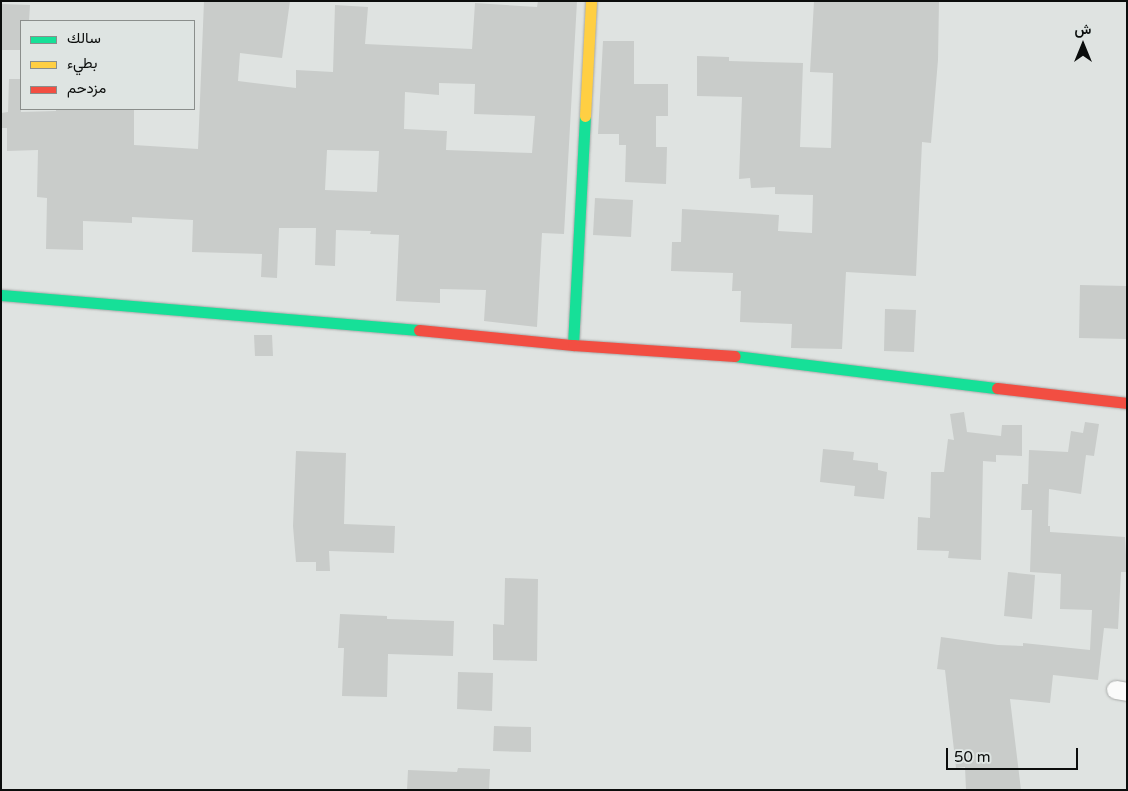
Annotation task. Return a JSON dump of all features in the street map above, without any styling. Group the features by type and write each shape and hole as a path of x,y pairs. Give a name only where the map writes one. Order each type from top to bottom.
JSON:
{"street":[{"path":"574,345 591,1"},
{"path":"1,295 449,332 574,345 732,356 1127,403"}],"building":[{"path":"204,1 290,1 282,58 240,53 238,81 296,88 296,70 333,72 335,5 368,7 365,44 472,49 475,3 537,7 538,1 577,1 564,234 542,233 537,327 484,321 486,290 440,289 440,303 396,301 399,235 370,234 371,231 336,230 335,266 315,265 316,228 279,228 277,278 261,277 262,254 192,252 193,220 132,217 132,223 83,221 83,250 46,249 47,198 37,197 38,150 7,151 7,128 1,128 1,113 8,112 9,79 20,79 21,112 134,110 134,145 198,149","holes":["439,83 475,84 474,114 535,116 532,153 446,150 447,131 404,129 405,92 439,95","327,150 379,151 377,192 325,190"]},
{"path":"814,1 939,1 938,60 931,143 922,142 916,276 846,272 842,349 791,348 792,324 740,322 741,291 732,291 733,273 671,271 672,242 681,242 682,209 779,215 778,231 812,233 813,195 775,194 775,187 751,188 750,178 739,179 742,97 697,96 697,56 729,57 729,61 803,63 800,147 831,148 833,73 810,72"},
{"path":"1,4 30,5 29,20 20,20 20,50 1,50"},
{"path":"603,41 634,41 634,84 668,84 668,116 656,116 656,147 667,147 666,184 625,182 626,145 619,145 619,134 598,134"},
{"path":"595,198 633,200 631,237 593,235"},
{"path":"1080,285 1127,286 1127,339 1079,338"},
{"path":"885,309 916,310 914,352 884,351"},
{"path":"254,335 272,335 273,356 255,356"},
{"path":"964,412 967,432 1001,436 1002,425 1022,425 1022,456 996,455 996,462 983,461 981,560 948,558 949,551 917,550 918,517 930,518 931,472 944,472 948,439 954,440 950,414"},
{"path":"1085,422 1099,424 1094,456 1086,455 1081,494 1049,489 1048,526 1050,526 1050,532 1125,537 1127,572 1121,572 1118,629 1104,628 1098,680 1053,675 1050,703 1010,699 1021,790 966,790 965,767 956,768 945,670 937,669 941,637 998,645 1023,646 1023,643 1090,650 1092,610 1060,609 1061,574 1030,572 1032,510 1021,510 1022,484 1028,484 1029,450 1068,452 1071,431 1083,433"},
{"path":"823,449 854,452 853,460 878,463 878,470 887,472 884,499 854,496 855,486 820,482"},
{"path":"296,451 346,453 344,524 395,526 394,553 329,551 330,571 316,571 316,562 296,562 293,526"},
{"path":"1008,572 1035,575 1032,619 1004,616"},
{"path":"505,578 538,579 537,661 493,660 493,624 504,625"},
{"path":"340,614 387,616 387,619 454,621 453,656 388,654 387,697 342,696 344,648 338,648"},
{"path":"458,672 493,673 492,711 457,709"},
{"path":"494,726 531,727 531,752 493,751"},
{"path":"458,768 490,769 489,790 407,790 408,770 457,772"}],"traffic: fast":[{"path":"573,345 585,116"},
{"path":"1,295 419,330"},
{"path":"735,356 997,388"}],"traffic: slow":[{"path":"585,116 591,1"}],"traffic: jam":[{"path":"419,330 573,345 735,356"},
{"path":"997,388 1127,403"}]}
